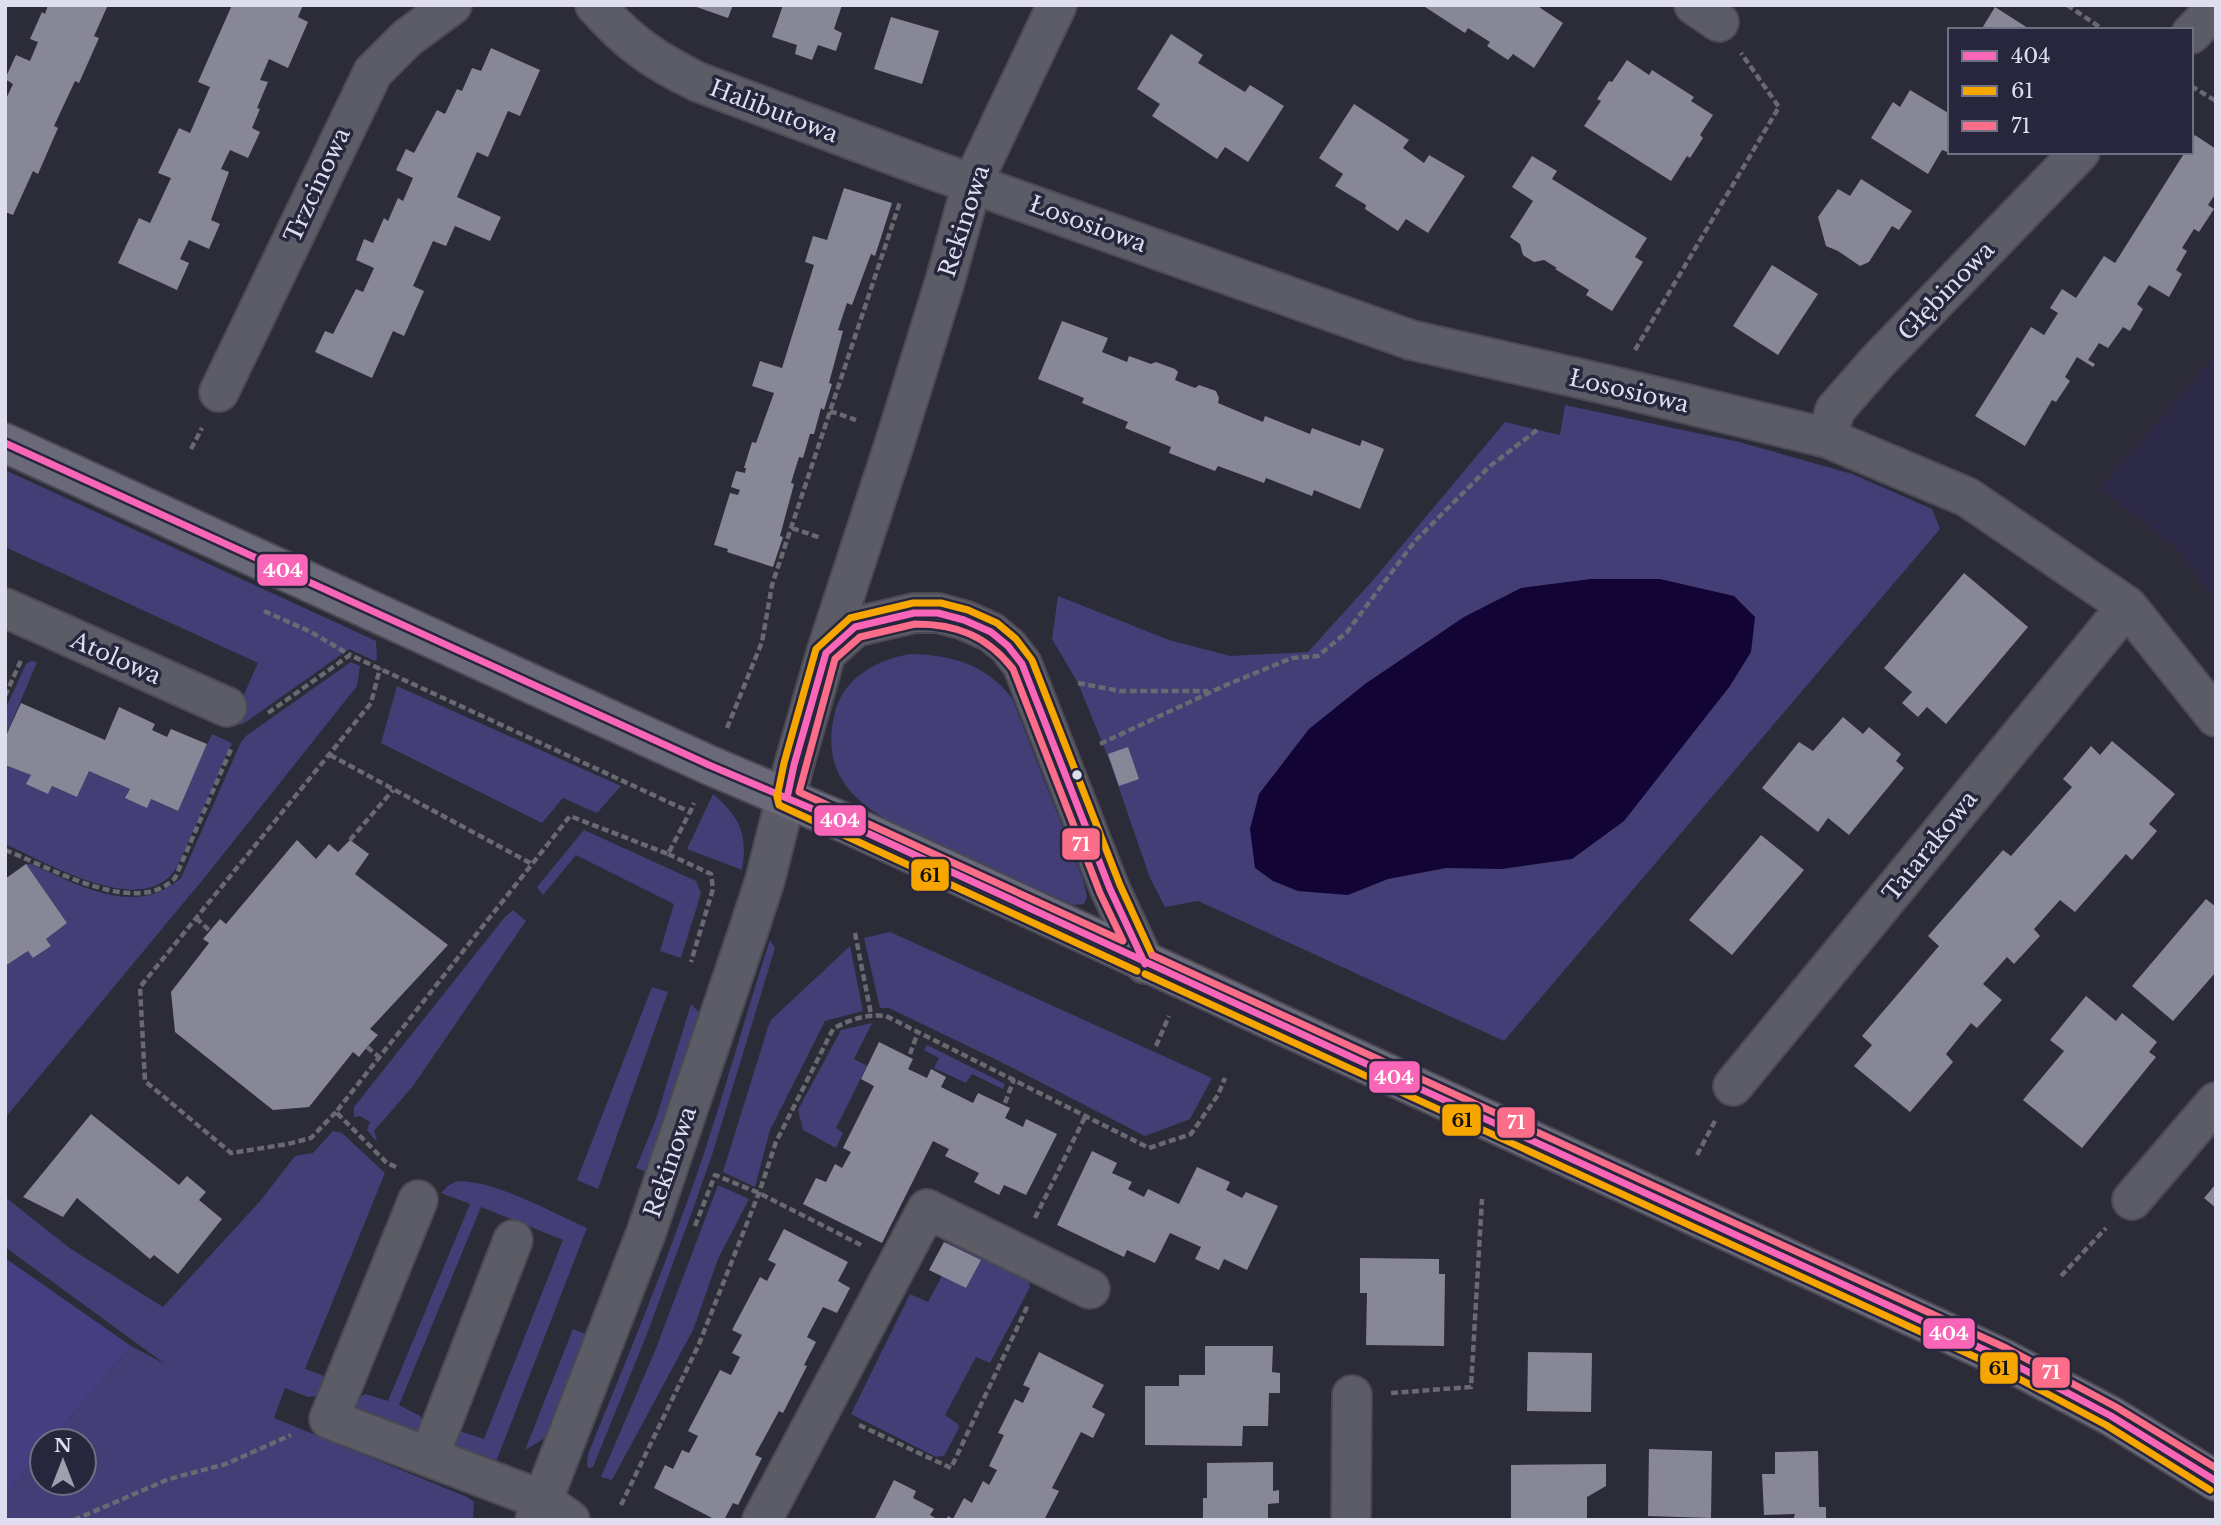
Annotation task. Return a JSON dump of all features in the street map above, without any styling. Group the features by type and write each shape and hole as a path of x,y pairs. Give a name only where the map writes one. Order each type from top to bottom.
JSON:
{"main road":[{"path":"5,443 709,765 787,798 2002,1358 2111,1416 2216,1481"}],"street":[{"name":"Trzcinowa","path":"219,392 373,72 407,38 452,5"},
{"name":"Halibutowa","path":"595,5 623,36 662,65 698,82 972,184"},
{"name":"Rekinowa","path":"549,1513 761,895 826,653 911,393 972,184 1056,5"},
{"path":"2193,32 2216,8"},
{"name":"Głębinowa","path":"1827,438 1835,410 1877,362 2078,154"},
{"name":"Łososiowa","path":"972,184 1410,340 1827,438 1967,497 2127,606 2216,717"},
{"name":"Tatarakowa","path":"1733,1086 2127,606"},
{"name":"Atolowa","path":"5,608 227,707"},
{"path":"826,653 855,627 914,613 938,613 964,620 991,632 1008,646 1022,663 1110,889 1145,964"},
{"path":"2132,1200 2216,1102"},
{"path":"418,1200 329,1419 429,1457 549,1513"},
{"path":"762,1520 820,1406 928,1209 1090,1289"},
{"path":"429,1457 513,1240"},
{"path":"1351,1520 1352,1395"}],"path":[{"path":"2067,5 2101,28"},
{"path":"1633,353 1779,107 1707,13"},
{"path":"2193,87 2216,101"},
{"path":"830,411 856,420"},
{"path":"1100,744 1212,691 1292,658 1318,656 1347,632 1415,541 1489,467 1537,430"},
{"path":"792,528 824,539"},
{"path":"380,668 371,703 140,987 145,1081 231,1153 311,1138 336,1112 570,816 668,854 711,874 713,889 687,975"},
{"path":"1078,683 1120,691 1212,691"},
{"path":"330,755 532,864"},
{"path":"351,839 393,790"},
{"path":"668,854 690,812"},
{"path":"196,918 210,931"},
{"path":"855,933 871,1014"},
{"path":"621,1506 699,1344 759,1193 776,1142 833,1029 845,1022 871,1014 886,1016 1149,1148 1191,1134 1218,1095 1225,1078"},
{"path":"1156,1046 1171,1014"},
{"path":"910,1054 918,1032"},
{"path":"368,1047 379,1057"},
{"path":"1005,1102 1014,1079"},
{"path":"336,1112 387,1163 399,1168"},
{"path":"820,1406 951,1468 1086,1115"},
{"path":"715,1175 759,1193 897,1264"},
{"path":"1352,1395 1471,1387 1482,1199"},
{"path":"2061,1276 2132,1200"},
{"path":"74,1520 169,1479 226,1464 329,1419"}],"shaded area":[{"path":"2216,354 2216,602 2180,552 2100,488"},
{"path":"1565,405 1739,442 1852,474 1932,509 1940,529 1504,1041 1198,901 1165,907 1150,878 1110,762 1078,683 1052,639 1058,596 1169,640 1230,656 1308,652 1374,579 1505,422 1560,435"},
{"path":"5,470 376,641 377,658 375,661 349,649 243,724 230,726 258,663 5,547"},
{"path":"1591,579 1660,579 1734,596 1755,617 1751,652 1730,686 1624,821 1572,859 1502,869 1446,868 1388,879 1348,895 1298,891 1273,881 1255,868 1250,829 1259,794 1309,729 1365,684 1464,617 1521,588"},
{"path":"910,654 953,659 979,669 1002,686 1012,698 1083,879 1087,897 1084,904 1066,902 906,830 863,803 847,786 836,766 831,742 839,700 854,680 864,672 886,661"},
{"path":"37,662 5,738 5,710 26,664"},
{"path":"351,662 360,666 357,686 205,877 5,1118 5,966 28,951 34,958 51,946 46,939 67,923 26,864 106,894 145,896 163,890 181,878 241,742"},
{"path":"397,686 621,786 597,813 563,798 542,823 381,743"},
{"path":"212,734 232,743 178,865 163,882 144,889 121,889 96,883 5,844 5,765 31,775 27,784 48,794 52,786 77,797 89,771 130,789 126,798 151,799 177,811"},
{"path":"713,794 730,811 740,827 744,846 742,870 687,849"},
{"path":"584,830 696,881 701,893 681,958 660,951 674,904 576,855 543,895 537,887"},
{"path":"513,910 526,921 413,1086 374,1131 375,1140 367,1130 370,1122 360,1116 354,1117 354,1107"},
{"path":"890,932 1212,1078 1190,1119 1145,1136 1001,1062 889,1008 880,1008 864,938"},
{"path":"770,940 775,948 713,1152 647,1334 593,1467 589,1468 588,1454 651,1299 698,1172"},
{"path":"850,946 863,1011 825,1021 770,1130 755,1187 723,1172 771,1020"},
{"path":"652,987 668,992 598,1189 577,1180"},
{"path":"691,1004 699,1012 649,1173 636,1168 656,1119"},
{"path":"872,1023 854,1059 867,1066 836,1128 843,1133 836,1148 803,1130 798,1110 841,1030"},
{"path":"927,1045 1005,1084 1003,1089 972,1074 966,1083 934,1068 939,1058 924,1050"},
{"path":"333,1131 342,1133 385,1173 305,1369 322,1375 327,1380 321,1396 308,1397 285,1388 274,1418 467,1497 474,1502 473,1520 5,1520 5,1494 28,1467 28,1497 98,1497 98,1427 62,1427 131,1346 165,1364 5,1247 5,1197 71,1249 163,1307 261,1200 295,1156 313,1153"},
{"path":"458,1181 490,1186 587,1228 495,1464 453,1448 456,1434 462,1432 484,1439 563,1240 481,1207 399,1405 420,1416 420,1427 415,1433 357,1411 356,1408 357,1401 365,1394 388,1401 470,1204 441,1193"},
{"path":"718,1185 749,1199 718,1259 693,1330 612,1480 601,1477 655,1351"},
{"path":"950,1237 1027,1275 1030,1287 990,1363 976,1357 945,1415 958,1424 959,1428 944,1456 936,1457 851,1414 910,1294 928,1302 942,1276 966,1288 980,1260 947,1243"},
{"path":"5,1258 131,1346 62,1427 28,1427 28,1467 5,1494"},
{"path":"573,1329 588,1335 545,1438 525,1450"}],"building":[{"path":"48,5 108,5 94,36 99,38 79,83 75,81 54,126 58,128 38,174 33,171 13,215 5,212 5,101 13,84 5,79 16,55 30,61 38,42 30,39"},
{"path":"232,5 303,5 298,17 308,22 288,68 269,59 260,80 268,82 252,128 260,132 248,158 230,150 221,169 229,172 211,220 220,224 209,249 189,240 180,259 189,263 177,290 118,263 139,218 150,223 171,178 158,173 179,128 190,133 210,87 198,82"},
{"path":"691,5 733,5 728,18"},
{"path":"783,5 842,5 834,29 842,33 836,51 818,45 812,60 795,54 797,45 772,37"},
{"path":"1422,5 1536,5 1563,23 1534,68 1513,54 1508,60 1487,46 1490,42 1468,28 1465,33"},
{"path":"1995,7 2028,28 1982,28"},
{"path":"891,17 939,31 922,84 874,69"},
{"path":"1171,34 1203,55 1198,63 1245,92 1250,85 1284,106 1248,162 1225,147 1217,159 1152,116 1160,104 1137,89"},
{"path":"491,48 540,70 520,116 508,111 488,157 477,152 457,197 501,217 490,241 455,226 446,246 433,241 413,286 424,291 404,336 393,331 372,378 315,352 325,331 333,334 356,289 363,292 374,268 356,260 364,239 373,243 384,218 388,221 398,198 403,201 413,178 396,170 406,149 414,153 437,110 445,114 457,89 462,91 472,68 481,71"},
{"path":"1627,60 1649,75 1652,70 1694,97 1691,101 1713,115 1700,135 1703,138 1671,181 1584,126 1601,101 1597,99"},
{"path":"1910,90 1948,113 1948,152 1942,150 1928,174 1871,138 1893,102 1900,107"},
{"path":"1354,104 1409,140 1403,148 1424,163 1429,155 1465,176 1428,233 1406,219 1398,231 1365,209 1366,205 1335,186 1343,174 1319,158"},
{"path":"2195,135 2216,149 2216,193 2208,205 2214,209 2199,232 2194,229 2182,248 2187,251 2176,270 2182,274 2169,297 2149,285 2137,304 2143,309 2130,331 2123,327 2108,348 2099,343 2088,360 2095,364 2093,367 2077,357 2065,377 2070,381 2056,402 2052,400 2025,446 1975,416 2031,327 2044,335 2058,313 2050,308 2062,289 2076,298 2104,256 2115,263 2184,154 2193,154"},
{"path":"1532,156 1557,171 1552,179 1647,238 1635,257 1643,262 1612,311 1586,295 1589,290 1555,269 1557,268 1544,260 1534,262 1523,255 1520,244 1510,237 1533,201 1512,187"},
{"path":"1861,179 1912,211 1899,230 1892,226 1869,262 1860,266 1826,246 1818,217 1838,189 1850,196"},
{"path":"844,188 892,203 875,256 871,254 852,305 847,303 838,330 843,331 829,383 832,384 824,410 821,408 814,434 810,434 803,458 799,457 780,536 783,537 773,567 714,545 730,493 738,495 740,490 731,487 736,471 745,473 752,442 756,443 774,393 752,386 760,361 782,368 814,265 805,262 813,236 827,240"},
{"path":"1772,265 1818,294 1778,355 1733,326"},
{"path":"1062,321 1108,338 1102,352 1127,362 1129,356 1175,369 1178,372 1175,380 1195,388 1199,385 1216,391 1218,403 1263,422 1265,416 1310,434 1312,428 1360,446 1362,440 1384,449 1360,509 1314,490 1312,496 1266,478 1264,483 1218,466 1215,471 1169,453 1171,447 1125,428 1128,422 1082,403 1084,398 1038,379"},
{"path":"1964,573 2028,627 1946,724 1927,707 1918,717 1902,703 1912,692 1884,668"},
{"path":"21,703 105,740 119,707 155,724 152,730 167,737 171,729 207,744 178,811 151,799 147,808 125,798 130,789 89,771 77,797 52,786 48,794 26,784 31,775 5,765 5,738"},
{"path":"1843,717 1863,734 1869,727 1901,754 1896,761 1904,768 1849,835 1828,818 1818,832 1762,788 1799,742 1813,751"},
{"path":"2112,741 2175,794 2149,824 2157,831 2132,860 2126,854 2075,912 2060,900 2034,929 2040,936 2014,964 2007,957 1983,984 2002,1000 1977,1028 1971,1023 1946,1054 1953,1062 1910,1112 1854,1066 1872,1045 1862,1036 1939,946 1928,936 2003,850 2011,856 2072,787 2063,779 2091,746 2100,755"},
{"path":"1128,747 1139,779 1119,786 1108,754"},
{"path":"1761,835 1804,870 1732,955 1689,920"},
{"path":"297,840 316,859 329,844 338,852 350,840 369,854 355,874 448,945 370,1029 378,1035 359,1057 353,1052 309,1107 273,1110 175,1032 171,992 209,943 203,939 220,919 226,924"},
{"path":"26,864 67,923 46,939 51,946 33,958 28,951 5,966 5,879"},
{"path":"2206,899 2216,907 2216,972 2173,1021 2132,986"},
{"path":"2086,996 2116,1021 2122,1013 2157,1042 2149,1052 2156,1057 2082,1148 2023,1100 2064,1051 2050,1040"},
{"path":"879,1042 913,1059 908,1069 927,1078 931,1069 946,1077 941,1087 973,1103 978,1093 1010,1108 1005,1118 1023,1127 1026,1119 1057,1134 1026,1195 1004,1185 999,1195 974,1182 979,1173 945,1156 949,1149 933,1141 882,1243 803,1204 816,1178 826,1182 835,1164 842,1168 851,1152 843,1148 874,1086 861,1079"},
{"path":"91,1114 179,1185 187,1176 206,1192 199,1200 222,1219 178,1274 154,1255 150,1259 77,1198 63,1217 23,1197"},
{"path":"1092,1151 1117,1163 1112,1173 1132,1182 1128,1189 1144,1197 1148,1189 1179,1204 1197,1167 1230,1182 1226,1190 1242,1198 1246,1192 1278,1206 1247,1270 1224,1259 1219,1270 1195,1259 1201,1247 1170,1233 1155,1263 1127,1250 1124,1257 1057,1225"},
{"path":"2216,1184 2216,1208 2204,1198"},
{"path":"784,1229 848,1262 838,1281 850,1288 837,1313 823,1307 807,1337 816,1342 804,1365 807,1366 783,1413 779,1411 755,1455 762,1458 738,1505 733,1503 724,1520 716,1520 654,1488 665,1465 673,1469 682,1450 689,1453 698,1436 688,1431 720,1370 731,1375 740,1357 732,1353 742,1335 732,1330 760,1277 767,1281 776,1264 768,1260"},
{"path":"944,1242 981,1260 966,1288 929,1270"},
{"path":"1360,1258 1439,1259 1439,1274 1445,1274 1444,1346 1366,1345 1367,1293 1360,1293"},
{"path":"1205,1346 1273,1346 1272,1372 1280,1373 1280,1393 1269,1393 1268,1426 1243,1426 1242,1446 1145,1445 1145,1386 1179,1386 1179,1375 1205,1375"},
{"path":"1039,1352 1104,1385 1092,1407 1105,1414 1093,1438 1081,1432 1052,1488 1059,1491 1044,1520 946,1520 948,1516 953,1519 964,1498 972,1503 983,1481 989,1485 997,1470 989,1466 1004,1435 998,1433 1015,1399 1023,1403 1030,1388 1023,1385"},
{"path":"1528,1352 1592,1353 1591,1412 1527,1411"},
{"path":"1649,1449 1712,1451 1711,1518 1648,1516"},
{"path":"1818,1451 1819,1507 1826,1507 1826,1520 1793,1520 1795,1514 1764,1515 1762,1474 1775,1474 1775,1452"},
{"path":"1273,1462 1273,1491 1279,1490 1279,1503 1268,1504 1268,1520 1203,1520 1203,1498 1207,1498 1207,1463"},
{"path":"1606,1464 1606,1486 1587,1497 1587,1520 1511,1520 1511,1465"},
{"path":"894,1480 916,1491 913,1498 934,1509 930,1515 939,1520 874,1520"}],"transit line":[{"name":"404","path":"5,443 709,765 850,825 2002,1358 2111,1416 2216,1481"},
{"name":"61","path":"1137,971 779,805 777,797 784,763 816,649 850,618 913,603 941,603 968,610 997,623 1016,639 1032,660 1120,885 1152,955"},
{"name":"404","path":"787,798 826,653 855,627 914,613 938,613 964,620 991,632 1008,646 1022,664 1110,889 1145,964"},
{"name":"71","path":"915,624 944,626 970,634 993,648 1013,669 1100,893 1123,941 799,792 835,659 860,637 915,624"},
{"name":"71","path":"1152,955 2006,1348 2116,1407 2216,1468"},
{"name":"61","path":"1145,974 1997,1367 2106,1425 2210,1490"}]}
